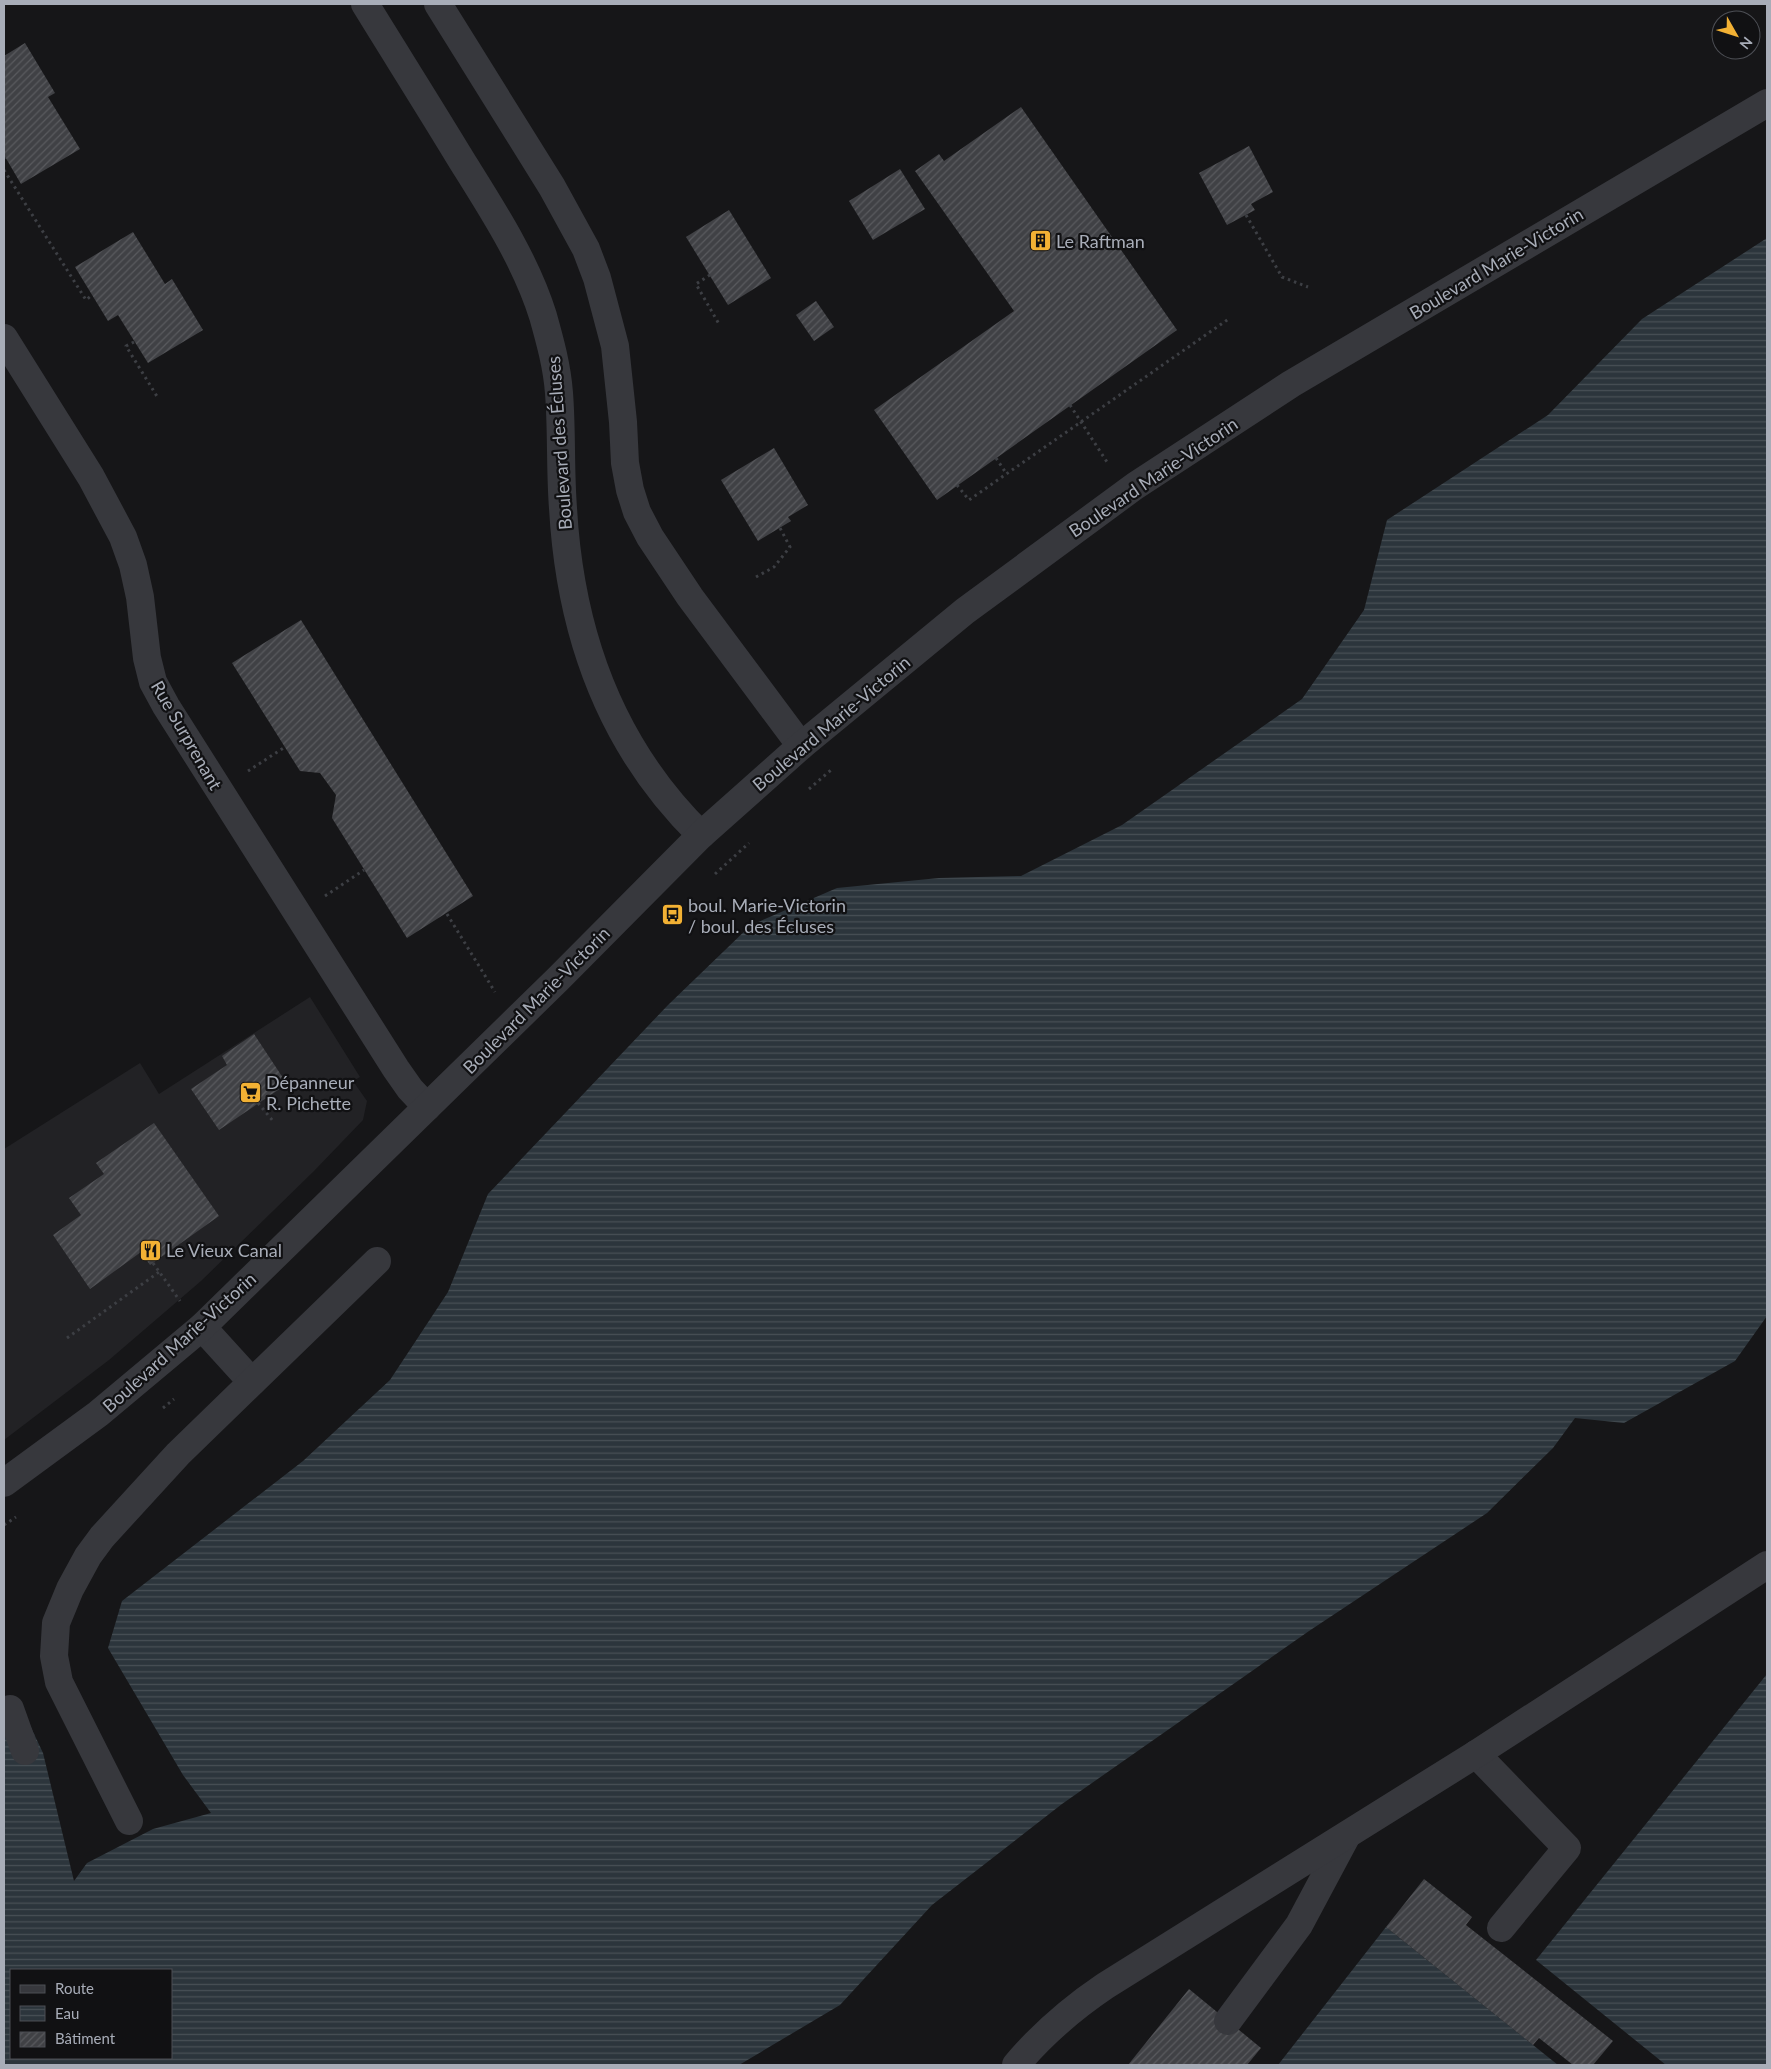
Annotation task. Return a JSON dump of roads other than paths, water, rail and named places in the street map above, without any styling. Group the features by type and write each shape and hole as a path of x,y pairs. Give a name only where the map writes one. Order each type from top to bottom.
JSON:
{"street":[{"name":"Boulevard des Écluses","path":"365,4 501,226 527,275 542,312 553,349 559,392 561,482 566,554 571,590 581,630 610,707 627,739 669,802 701,835"},
{"path":"438,4 552,187 586,249 605,306 615,346 625,463 630,490 637,512 650,537 690,597 801,746"},
{"name":"Boulevard Marie-Victorin","path":"4,1483 98,1414 202,1327 701,835 801,746 980,600 1104,508 1197,444 1338,356 1767,103"},
{"name":"Rue Surprenant","path":"4,338 91,477 123,537 133,565 138,589 147,658 154,682 166,706 399,1074 427,1107"},
{"path":"129,1821 59,1682 54,1656 56,1623 74,1581 88,1556 102,1537 178,1454 377,1261"},
{"path":"202,1327 252,1382"},
{"path":"1017,2065 1036,2041 1068,2012 1105,1986 1476,1754 1767,1565"},
{"path":"10,1709 25,1751"},
{"path":"1476,1754 1567,1848 1501,1928"},
{"path":"1228,2021 1298,1925 1347,1835"}],"water":[{"path":"1767,238 1767,1316 1735,1361 1624,1423 1575,1418 1553,1448 1487,1513 1309,1631 1062,1804 932,1905 840,2005 739,2065 4,2065 4,1712 20,1704 43,1753 74,1881 87,1863 153,1829 211,1813 183,1775 108,1648 122,1601 303,1461 390,1380 448,1292 488,1194 668,1005 751,925 837,888 939,878 1021,876 1122,825 1302,699 1364,610 1387,520 1548,415 1642,319"},
{"path":"1767,1674 1767,2065 1666,2065 1536,1960"},
{"path":"1386,1927 1558,2065 1278,2065"}],"place":[{"name":"Le Raftman","path":"1040,241"},
{"name":"boul. Marie-Victorin / boul. des Écluses","path":"672,915"},
{"name":"Dépanneur R. Pichette","path":"250,1092"},
{"name":"Le Vieux Canal","path":"150,1250"}]}
